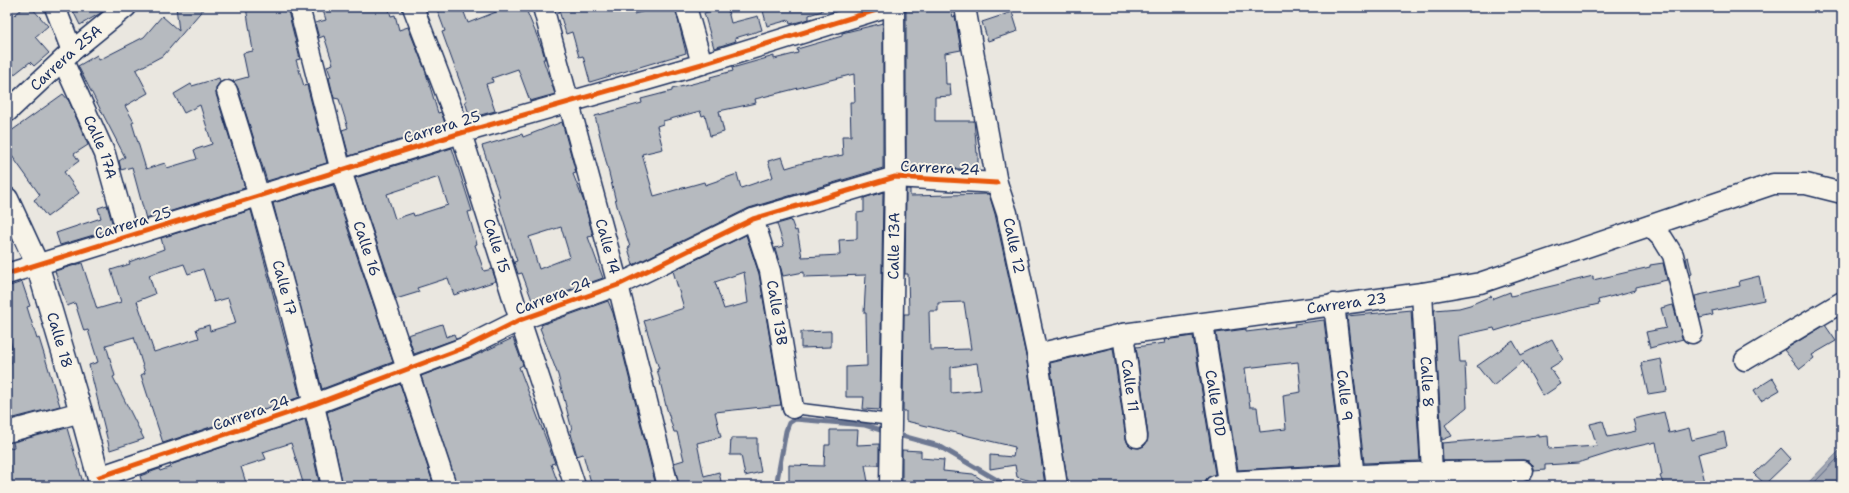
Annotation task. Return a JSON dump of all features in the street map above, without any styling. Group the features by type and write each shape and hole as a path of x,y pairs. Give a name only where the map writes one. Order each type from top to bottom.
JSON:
{"main road":[{"name":"Calle 18","path":"7,199 37,264 100,481"}],"street":[{"name":"Calle 17A","path":"55,7 68,56 105,154 128,237"},
{"name":"Carrera 25A","path":"7,112 68,56 126,7"},
{"name":"Calle 16","path":"299,7 342,171 446,486"},
{"name":"Calle 15","path":"413,7 461,133 520,320 575,486"},
{"name":"Calle 14","path":"543,7 570,101 668,486"},
{"path":"686,7 702,64"},
{"name":"Carrera 25","path":"7,274 461,133 702,64 886,7"},
{"name":"Calle 13A","path":"890,486 895,177 894,7"},
{"name":"Calle 12","path":"964,7 997,183 1007,214 1036,354 1057,486"},
{"name":"Calle 17","path":"227,91 260,196 315,404 332,486"},
{"name":"Carrera 24","path":"100,481 315,404 466,347 520,320 618,285 753,219 895,177 997,183"},
{"name":"Carrera 23","path":"1036,354 1124,334 1422,293 1480,283 1773,184 1806,184 1842,193"},
{"name":"Calle 13B","path":"753,219 770,271 793,408"},
{"path":"1650,226 1664,239 1673,255 1692,333"},
{"name":"Calle 8","path":"1422,293 1432,471"},
{"path":"1745,360 1842,302"},
{"name":"Calle 9","path":"1334,304 1354,480"},
{"name":"Calle 10D","path":"1203,324 1221,484"},
{"name":"Calle 11","path":"1124,334 1137,437"},
{"path":"7,432 81,412"},
{"path":"1221,484 1354,480 1432,471 1523,470"}],"lane":[{"path":"793,408 891,420"}],"water":[{"path":"1842,448 1842,486 1806,486 1806,485"}],"building":[{"path":"7,7 15,15 24,7 31,7 48,26 35,37 49,53 34,66 30,62 7,80"},
{"path":"71,7 108,7 80,25"},
{"path":"176,7 205,7 164,55 136,70 148,93 125,106 134,122 132,123 146,169 165,163 167,168 197,159 194,150 212,144 200,105 184,113 174,94 191,84 192,86 219,78 220,82 216,88 216,94 245,188 146,219 132,167 121,170 119,161 125,157 78,66 97,55 99,60 144,37 162,16 179,31"},
{"path":"246,7 287,7 300,59 296,60 304,86 307,85 327,163 267,181 238,88 233,81 248,77 243,53 253,51"},
{"path":"322,7 388,7 391,16 395,15 399,30 408,27 425,70 438,113 441,112 446,126 349,156 342,130 348,128 339,99 334,98 329,78 331,77 327,66 333,64 324,36 319,38 315,23 326,20"},
{"path":"436,7 462,7 468,23 496,12 494,7 525,7 542,48 545,59 543,59 555,94 530,101 518,69 492,78 493,82 486,84 495,111 470,118 465,101 467,101 442,32 445,31"},
{"path":"558,7 632,7 634,14 660,7 675,7 686,53 590,82 583,56 579,57 572,32 566,34"},
{"path":"727,7 731,23 758,16 762,30 735,38 736,41 714,48 704,13"},
{"path":"762,7 822,7 822,11 809,15 809,19 806,20 790,24 789,20 767,26"},
{"path":"906,7 950,7 953,17 955,16 961,50 945,53 946,84 950,84 951,96 935,97 935,121 974,121 978,153 978,170 906,166"},
{"path":"1012,12 1018,31 988,41 982,22"},
{"path":"883,23 883,168 749,208 633,265 628,248 630,247 617,206 595,116 642,103 641,99 672,91 672,89 711,79 710,77 733,71 732,68 774,56 774,59 798,53 797,49 842,36 842,33","holes":["854,74 855,102 850,102 851,136 842,136 843,155 806,162 786,168 782,157 768,161 773,177 741,188 737,174 705,185 704,182 654,196 642,154 663,149 657,126 663,124 663,121 700,111 702,116 705,115 710,136 724,132 719,111 756,103 755,99"]},
{"path":"63,94 69,101 88,145 74,154 79,161 64,172 79,193 47,217 34,200 40,195 7,149 7,134"},
{"path":"562,122 576,173 573,174 584,202 593,236 588,237 603,278 533,303 522,273 518,274 514,262 517,261 497,198 500,197 482,146 522,134 523,137","holes":["561,227 570,257 539,269 529,237"]},
{"path":"452,148 472,211 468,212 477,244 475,245 484,271 492,269 496,281 454,295 448,278 417,288 419,292 396,299 355,178","holes":["439,177 448,205 414,216 413,213 395,219 387,194"]},
{"path":"333,185 393,362 322,389 273,203"},
{"path":"906,189 910,189 910,196 989,194 995,214 1026,356 1045,485 1017,477 1015,465 990,469 990,455 1013,457 1015,447 906,421 906,411 903,411 904,314 909,314 908,274 905,274","holes":["964,302 971,349 930,350 929,311 938,311 938,303","977,363 981,390 951,393 951,367"]},
{"path":"883,192 880,410 863,409 864,397 846,397 846,367 867,366 866,313 864,313 866,275 804,277 804,272 783,276 775,248 784,246 777,224 791,220 795,231 797,230 802,257 840,255 839,240 857,239 857,213 864,212 864,198"},
{"path":"107,205 114,229 60,245 56,233 101,218 98,208"},
{"path":"251,210 300,397 163,443 141,375 145,373 134,337 106,345 115,376 113,377 144,439 110,450 89,365 98,362 88,330 84,331 75,303 67,306 55,271 82,263 97,309 121,302 111,270 130,264 129,262 164,249 161,238","holes":["184,264 188,274 203,269 214,302 228,298 236,323 210,331 209,325 196,329 199,338 154,352 137,301 155,294 149,275"]},
{"path":"746,235 759,274 781,405 715,412 721,437 697,443 704,476 719,472 722,486 679,486 674,463 684,460 677,432 674,432 666,406 657,369 659,369 644,321 684,308 673,271","holes":["744,272 748,303 724,309 715,282"]},
{"path":"1688,257 1692,274 1690,275 1686,258"},
{"path":"1663,263 1667,280 1636,287 1636,290 1598,300 1599,304 1521,322 1495,331 1494,328 1458,336 1460,363 1465,363 1467,407 1445,425 1452,436 1442,440 1434,310 1459,308 1491,296 1492,299 1510,292 1511,296 1593,276 1593,280"},
{"path":"1759,276 1764,300 1712,311 1713,315 1700,318 1695,296 1740,286 1739,281"},
{"path":"22,282 30,306 27,307 37,339 39,338 60,406 10,419 7,409 7,364 11,363 7,349 12,347 7,330 7,287"},
{"path":"608,301 613,313 656,486 592,486 583,454 577,456 558,375 540,328 542,327 541,325"},
{"path":"1673,305 1683,339 1650,348 1646,332 1666,328 1661,308"},
{"path":"1411,310 1420,461 1364,463 1347,316"},
{"path":"1324,320 1341,464 1238,470 1216,333 1246,329 1246,332 1295,326 1294,324","holes":["1298,362 1301,392 1283,395 1286,429 1260,432 1257,407 1250,407 1245,368"]},
{"path":"442,324 446,337 454,334 456,339 414,354 408,335"},
{"path":"1825,325 1836,341 1812,355 1814,358 1800,369 1784,350"},
{"path":"831,331 831,347 801,348 801,332"},
{"path":"1193,336 1215,474 1207,478 1204,484 1197,486 1068,486 1050,363 1113,348 1126,439 1128,444 1132,447 1139,448 1144,446 1147,442 1148,435 1136,347 1165,343 1164,340"},
{"path":"513,338 523,365 519,367 555,463 551,464 559,486 457,486 421,376 470,358"},
{"path":"1552,339 1563,360 1550,368 1561,384 1543,396 1523,361 1493,386 1477,366 1513,341 1521,355"},
{"path":"1661,359 1667,391 1648,394 1641,363"},
{"path":"1773,378 1780,390 1761,401 1754,390"},
{"path":"400,384 434,486 343,486 327,412"},
{"path":"1664,412 1669,433 1689,428 1692,440 1724,432 1727,446 1698,454 1706,486 1664,486 1660,476 1662,475 1656,442 1616,451 1578,463 1545,465 1545,470 1534,471 1533,466 1529,461 1523,460 1443,461 1442,443 1539,435 1539,437 1548,436 1549,449 1597,446 1590,424 1603,421 1608,437 1636,431 1633,419"},
{"path":"305,419 320,486 304,486 291,443 263,452 266,459 241,467 247,486 143,486 140,476 159,469 160,471 171,467 170,465"},
{"path":"67,428 84,486 7,486 7,449 14,447 13,442"},
{"path":"830,430 858,430 857,445 879,444 879,465 865,465 868,482 847,486 789,486 789,465 824,466 825,445 830,445"},
{"path":"731,438 757,438 757,451 761,472 745,476 741,455 730,455"},
{"path":"1781,448 1791,459 1765,484 1754,474"},
{"path":"902,450 921,451 921,458 944,460 943,471 973,474 992,486 902,486"},
{"path":"1449,483 1502,483 1503,486 1370,486"}],"waterway":[{"path":"776,486 786,431 789,423 795,419 865,425 887,432"},
{"path":"895,434 939,446 1007,486"}],"cycle path":[{"path":"7,274 461,133 702,64 886,7"},
{"path":"99,477 315,404 466,347 520,320 618,285 753,219 895,177 997,183"}]}
